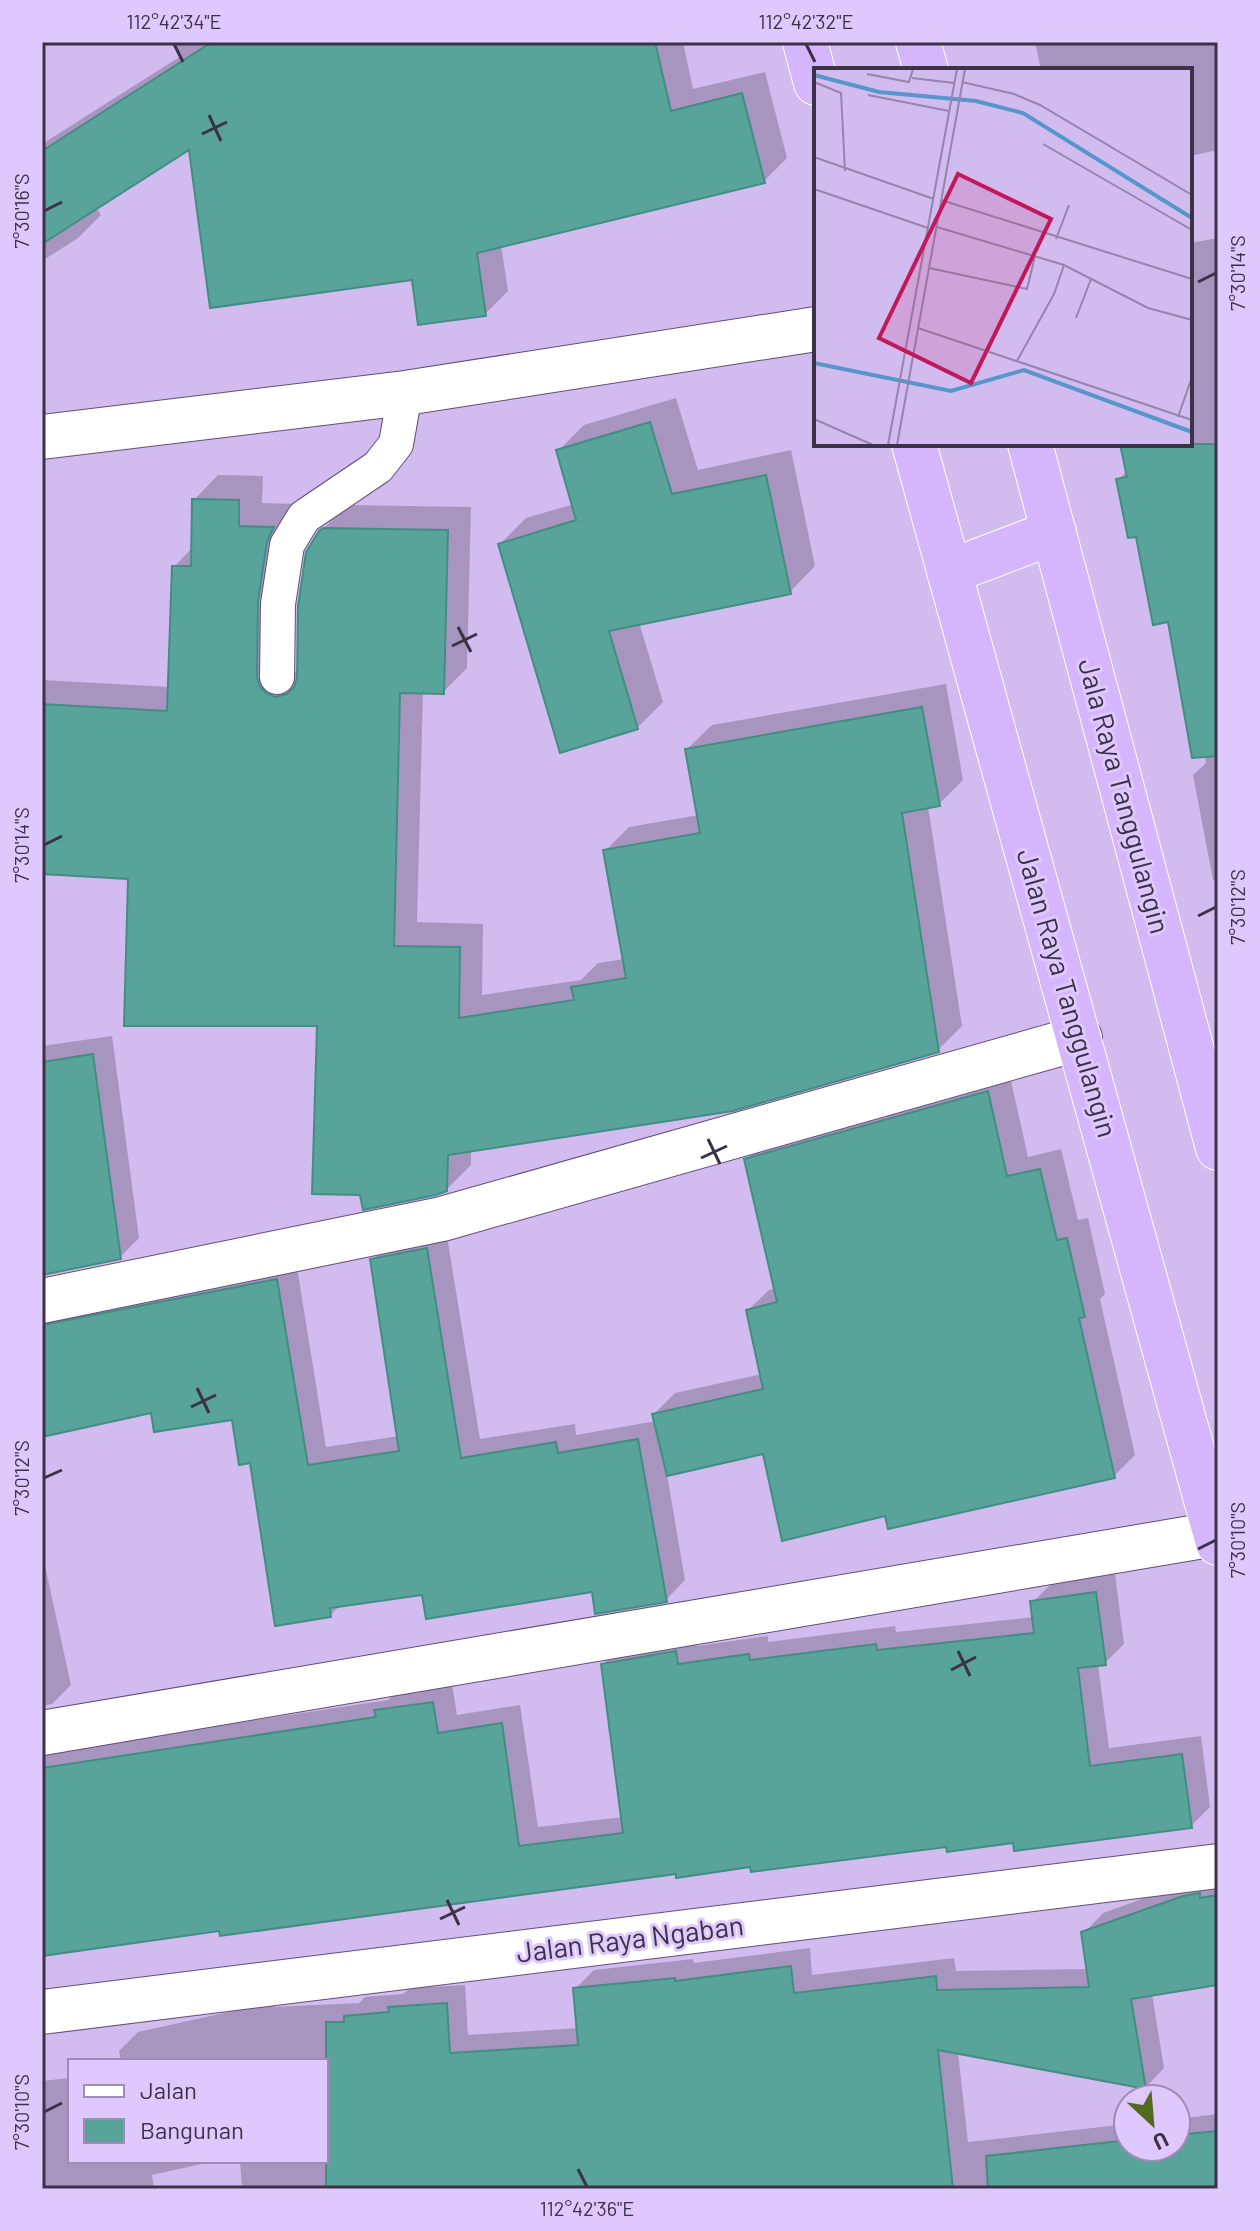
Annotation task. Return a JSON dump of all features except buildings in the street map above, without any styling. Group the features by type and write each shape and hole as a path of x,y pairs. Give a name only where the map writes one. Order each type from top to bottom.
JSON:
{"highway":[{"path":"805,42 814,76"},
{"path":"918,42 925,68"},
{"name":"Jalan Raya Tanggulangin","path":"915,446 1216,1538"},
{"name":"Jala Raya Tanggulangin","path":"1031,446 1218,1148"},
{"path":"949,572 1054,532"}],"street":[{"path":"42,437 405,393 814,329"},
{"path":"42,1301 442,1219 1080,1038"},
{"path":"42,1733 1216,1538"},
{"name":"Jalan Raya Ngaban","path":"42,2012 1218,1866"}],"lane":[{"path":"277,677 278,604 287,545 304,517 378,467 396,444 405,393"}]}
